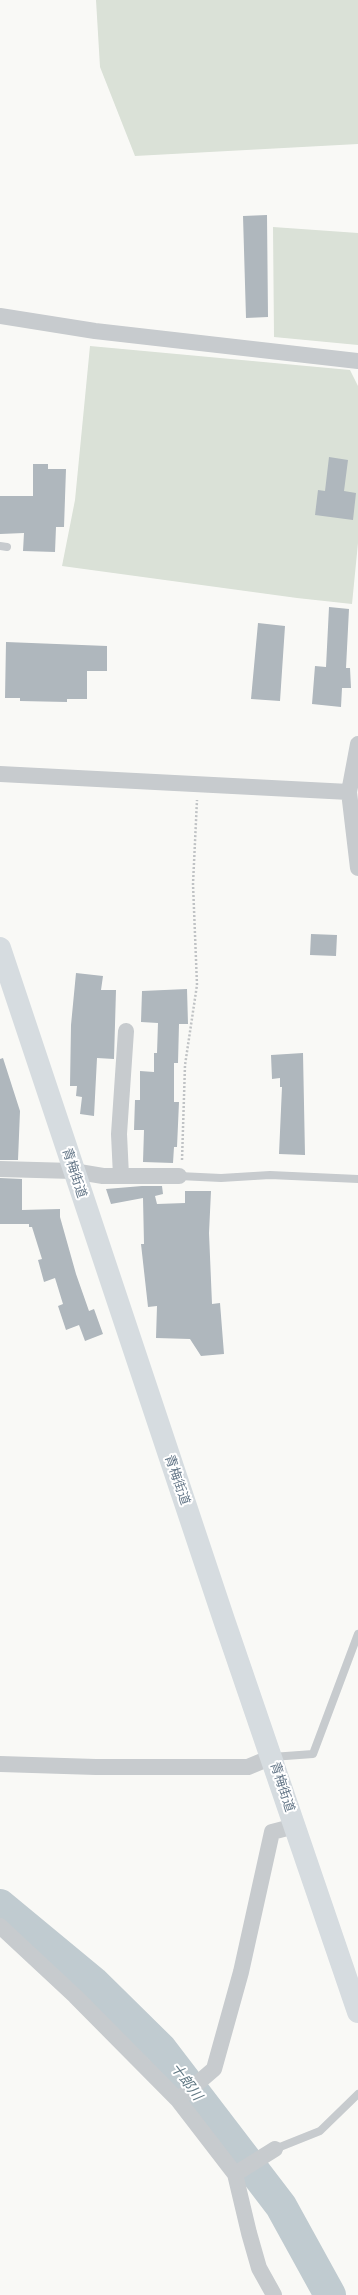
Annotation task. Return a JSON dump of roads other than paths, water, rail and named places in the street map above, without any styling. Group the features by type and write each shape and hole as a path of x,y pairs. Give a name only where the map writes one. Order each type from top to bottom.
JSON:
{"main road":[{"name":"青梅街道","path":"0,948 73,1171 358,2012"}],"street":[{"path":"0,316 87,330 358,361"},
{"path":"358,744 349,792 358,868"},
{"path":"0,774 349,792"},
{"path":"121,1176 119,1134 126,1031"},
{"path":"0,1169 73,1171 103,1176 179,1176"},
{"path":"0,1764 96,1767 248,1767 272,1757"},
{"path":"178,2100 214,2069 241,1972 272,1832 295,1826"},
{"path":"0,1926 75,1996 178,2100 235,2174 248,2233 259,2268 274,2295"},
{"path":"235,2174 275,2148"}],"lane":[{"path":"179,1176 221,1178 270,1175 358,1179"},
{"path":"272,1757 313,1754 358,1634"},
{"path":"275,2148 320,2131 358,2094"}],"waterway":[{"name":"十郎川","path":"0,1905 93,1982 161,2049 281,2206 330,2295"}]}
